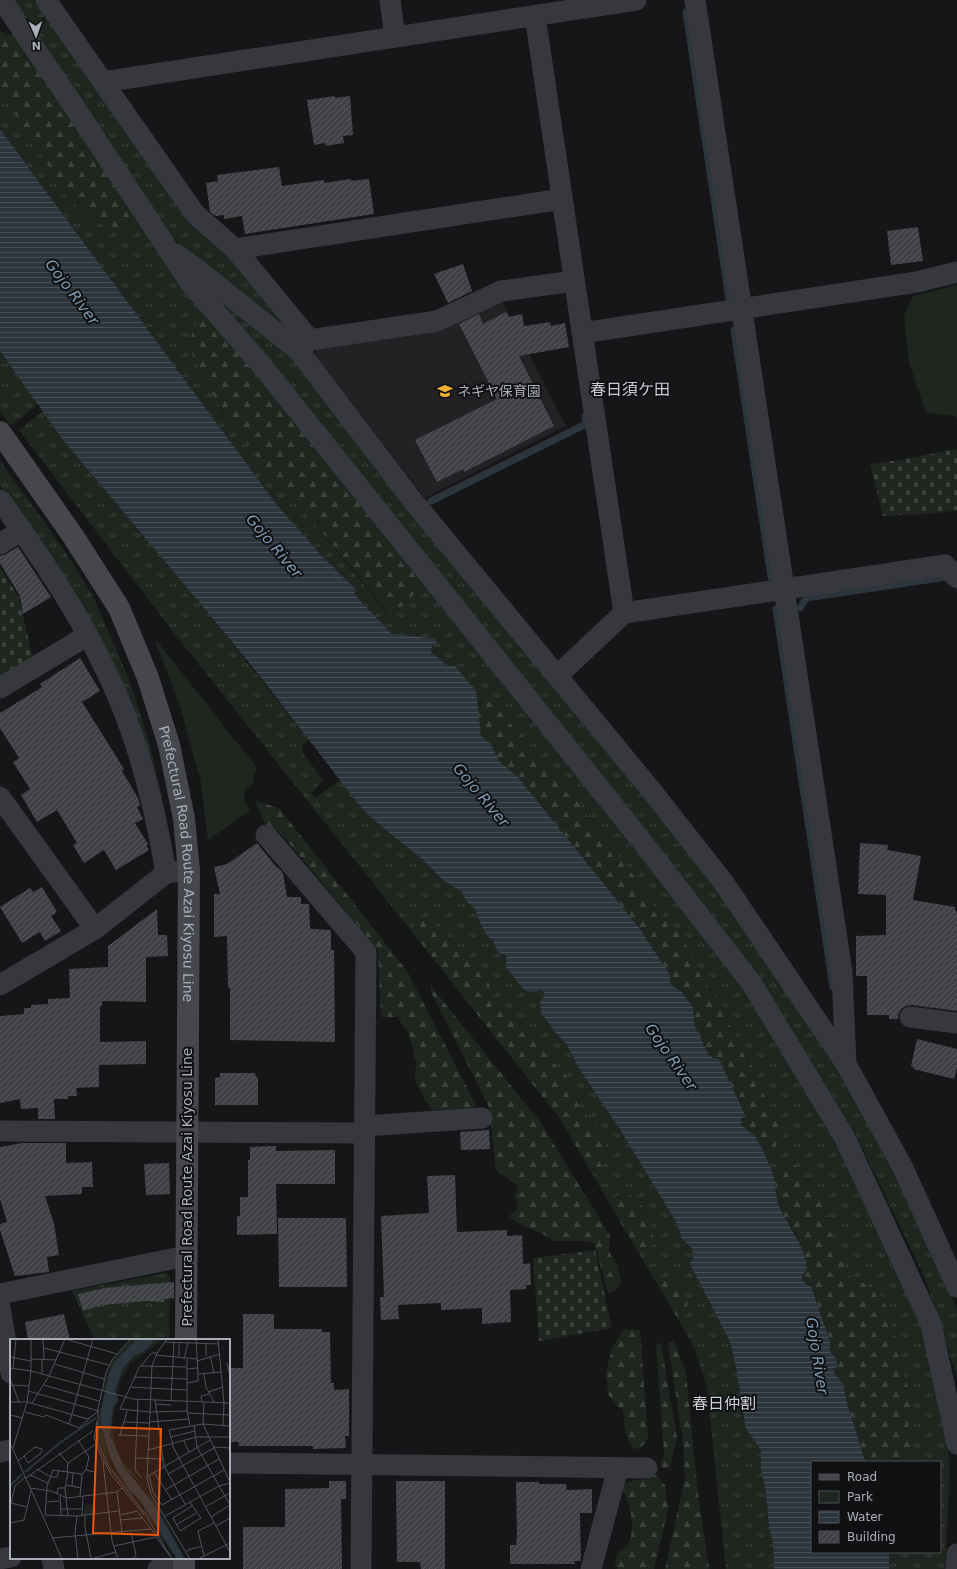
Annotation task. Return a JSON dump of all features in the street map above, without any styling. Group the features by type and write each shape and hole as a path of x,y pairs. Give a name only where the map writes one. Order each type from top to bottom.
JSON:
{"main road":[{"name":"Prefectural Road Route Azai Kiyosu Line","path":"0,432 73,536 119,608 148,678 169,744 184,819 189,870 186,1339"}],"street":[{"path":"2,0 191,284 269,374 639,838 752,984 845,1138 932,1324 957,1444"},
{"path":"46,0 194,214 235,249 413,501 651,790 724,882 846,1064 903,1168 957,1288"},
{"path":"390,0 395,37"},
{"path":"103,82 636,0"},
{"path":"695,0 842,972 846,1064"},
{"path":"535,16 624,613"},
{"path":"235,249 562,199"},
{"path":"165,246 304,345 437,321 501,291 574,281"},
{"path":"582,333 917,282 957,272"},
{"path":"0,500 22,530 64,594 88,635 119,700 137,748 155,812 166,873"},
{"path":"0,544 22,530"},
{"path":"557,676 624,613 945,566 957,578"},
{"path":"0,688 88,635"},
{"path":"0,797 95,929"},
{"path":"266,835 366,952 362,1569"},
{"path":"0,985 95,929 166,873 189,870"},
{"path":"910,1017 957,1023"},
{"path":"0,1131 187,1132 364,1129 482,1118"},
{"path":"0,1294 186,1256"},
{"path":"0,1307 10,1367"},
{"path":"0,1452 10,1450"},
{"path":"230,1463 647,1468"},
{"path":"591,1569 618,1468"},
{"path":"956,1569 957,1554"},
{"path":"0,1559 10,1557"},
{"path":"52,1559 54,1569"},
{"path":"158,1569 184,1564"}],"shaded area":[{"name":"ネギヤ保育園","path":"501,299 566,426 425,498 315,355 317,345"}],"green space":[{"path":"12,0 37,0 189,224 229,257 297,339 182,247 166,229"},
{"path":"0,31 15,36 135,216 126,227 108,227 89,219 63,192 32,138 0,92"},
{"path":"0,92 32,138 126,227 135,216 206,316 220,408 387,613 418,576 743,985 837,1141 932,1351 943,1409 950,1469 945,1569 889,1569 889,1553 941,1553 941,1461 912,1461 913,1454 908,1429 912,1405 866,1284 848,1276 821,1193 794,1163 779,1167 772,1171 763,1151 767,1151 783,1134 756,1079 753,1067 744,1054 740,1042 727,1021 723,1007 708,987 678,931 657,911 628,867 602,837 581,809 580,799 564,781 551,776 531,747 507,720 505,707 480,701 478,713 476,691 431,652 435,639 391,633 354,594 355,590 322,556 277,505 0,129"},
{"path":"957,285 957,419 955,416 926,413 909,363 904,315 913,296"},
{"path":"215,294 292,355 495,613 721,893 864,1108 946,1282 957,1310 957,1377 925,1278 855,1133 759,980 213,297"},
{"path":"206,316 267,385 418,576 410,600 402,607 388,613 334,546 257,456 217,402 194,358 191,344 195,326"},
{"path":"0,351 38,404 13,425 9,424 0,411"},
{"path":"43,411 63,440 199,602 309,740 302,746 302,752 323,780 312,793 315,798 340,780 363,810 422,859 444,881 462,892 466,901 475,909 480,923 487,936 493,940 497,951 506,956 535,992 541,990 544,992 544,997 555,1032 567,1045 580,1070 619,1128 676,1222 682,1239 692,1248 693,1257 690,1264 730,1342 756,1441 761,1450 761,1468 766,1493 769,1528 773,1541 774,1569 726,1569 707,1387 694,1347 676,1316 683,1315 672,1281 664,1281 658,1285 636,1249 647,1248 648,1214 640,1203 627,1193 617,1196 611,1206 590,1170 602,1166 606,1158 605,1142 597,1126 579,1108 570,1079 551,1061 528,1026 503,1015 492,1003 492,992 487,979 441,929 415,922 412,932 174,633 19,430"},
{"path":"957,449 957,510 939,513 883,516 870,464"},
{"path":"0,461 70,559 91,593 101,614 131,686 148,739 161,792 170,847 163,811 37,537 0,486"},
{"path":"0,567 19,598 33,659 0,679"},
{"path":"157,641 257,768 254,774 254,782 244,791 245,802 250,811 208,840 201,783 180,706 156,644"},
{"path":"487,692 498,699 505,707 507,720 531,747 551,776 575,787 582,809 602,837 628,867 657,911 678,930 708,987 723,1007 727,1021 740,1042 744,1054 753,1067 756,1079 779,1124 783,1134 773,1148 763,1151 755,1136 742,1126 741,1119 713,1058 709,1055 695,1027 693,1008 682,992 671,986 670,975 640,929 518,777 500,762 491,745 480,736 478,713 483,697"},
{"path":"255,801 279,808 407,971 476,1105 471,1109 432,1110 415,1080 416,1062 409,1034 398,1017 381,1017 378,950 278,830 269,832"},
{"path":"426,919 441,929 487,979 492,992 492,1003 503,1015 528,1026 551,1061 570,1079 579,1108 597,1126 605,1142 606,1157 602,1166 590,1170 560,1119 412,932 415,922"},
{"path":"431,986 541,1123 610,1236 609,1252 617,1264 621,1281 615,1291 608,1292 594,1243 581,1241 553,1241 543,1234 519,1224 509,1216 518,1209 515,1194 518,1186 496,1170 489,1107 431,992"},
{"path":"794,1163 821,1193 848,1275 866,1284 883,1297 898,1347 912,1405 908,1429 913,1454 912,1461 865,1461 843,1385 834,1373 834,1368 838,1367 830,1353 830,1341 811,1286 802,1278 807,1270 795,1232 786,1221 776,1195 772,1171 779,1167"},
{"path":"627,1193 640,1204 650,1220 655,1243 647,1248 636,1249 611,1206 617,1196"},
{"path":"595,1250 612,1328 539,1341 533,1258"},
{"path":"166,1273 170,1277 169,1339 95,1339 72,1291"},
{"path":"664,1281 672,1281 680,1284 685,1292 688,1303 682,1315 676,1316 658,1285"},
{"path":"624,1329 640,1330 648,1438 642,1446 636,1449 633,1449 630,1444 624,1426 623,1410 613,1402 608,1394 606,1372 612,1348"},
{"path":"674,1340 686,1373 698,1493 709,1569 665,1569 685,1478 683,1442 668,1343"},
{"path":"661,1343 677,1438 670,1467 664,1469 660,1465 664,1455 656,1344"},
{"path":"656,1475 665,1485 668,1509 654,1569 617,1569 615,1565 617,1553 629,1543 632,1530 630,1508 622,1490 622,1485 630,1481 647,1479"}],"water":[{"name":"Gojo River","path":"0,129 277,505 322,556 356,590 354,594 391,633 435,639 437,644 432,645 431,652 448,666 455,666 476,691 481,736 491,745 500,762 518,777 640,929 670,975 671,985 682,992 693,1008 695,1027 709,1055 713,1058 719,1059 745,1115 741,1119 742,1126 754,1135 763,1150 774,1178 779,1206 800,1245 806,1261 807,1270 802,1278 811,1286 830,1341 830,1353 835,1357 838,1367 834,1368 834,1373 841,1381 843,1386 865,1461 811,1461 811,1553 889,1553 889,1569 774,1569 773,1541 769,1528 766,1493 761,1468 761,1450 746,1429 736,1367 730,1342 690,1264 693,1257 692,1248 682,1239 676,1222 619,1128 580,1070 567,1045 555,1032 541,1012 540,1002 544,997 544,992 541,990 535,992 525,991 506,967 506,956 497,951 493,940 487,936 480,923 475,909 466,901 462,892 444,881 422,859 363,810 259,675 63,440 0,351"}],"building":[{"path":"335,96 335,98 350,96 353,135 343,136 344,143 326,146 325,143 314,145 307,100"},
{"path":"279,167 282,186 324,180 324,183 351,179 351,181 369,179 374,214 245,234 242,216 224,219 224,215 216,216 210,212 206,183 218,181 217,175"},
{"path":"918,227 923,261 891,265 887,231"},
{"path":"463,264 472,291 448,303 434,274"},
{"path":"506,312 509,317 522,314 524,326 550,322 551,326 565,323 569,347 519,356 554,426 464,472 463,469 437,482 415,440 497,399 459,324 479,314 483,324"},
{"path":"18,547 51,597 23,614 20,596 0,563 0,556"},
{"path":"80,658 100,691 82,702 124,769 122,771 138,798 140,806 137,807 143,819 135,823 148,844 146,846 149,850 116,870 104,850 84,863 73,845 77,843 57,810 37,822 21,795 30,789 13,762 19,758 0,728 0,713 42,687 40,684"},
{"path":"257,843 277,868 283,873 287,897 301,897 301,904 309,904 310,928 331,930 331,950 334,950 335,1042 230,1040 230,988 228,988 227,936 214,937 214,894 220,894 214,867 227,864"},
{"path":"860,843 888,845 887,850 921,856 913,900 955,907 955,911 957,911 957,1011 911,1005 901,1009 898,1019 889,1019 889,1015 867,1015 867,976 856,976 856,936 886,935 886,895 858,894"},
{"path":"42,887 57,912 51,916 61,931 45,941 40,932 22,943 0,907 30,888 33,892"},
{"path":"157,909 158,935 167,935 168,956 146,957 146,1002 102,1001 102,1006 100,1006 100,1042 146,1041 146,1064 99,1065 99,1087 76,1088 77,1096 68,1096 68,1099 54,1099 55,1119 38,1119 38,1108 21,1109 20,1099 0,1103 0,1016 24,1014 24,1008 31,1008 31,1005 48,1004 48,999 70,998 69,969 108,967 108,946"},
{"path":"917,1039 957,1049 957,1068 954,1079 913,1069 914,1067 911,1066"},
{"path":"220,1073 255,1073 256,1077 258,1078 258,1105 215,1105 215,1078 220,1077"},
{"path":"489,1130 490,1149 461,1150 460,1132"},
{"path":"22,1143 66,1143 66,1163 92,1162 93,1187 82,1187 82,1194 45,1196 54,1224 59,1255 47,1257 49,1272 15,1276 0,1230 0,1224 7,1222 0,1199 0,1147"},
{"path":"276,1146 276,1151 335,1150 335,1184 276,1184 277,1234 237,1235 237,1216 240,1216 240,1197 248,1197 248,1160 250,1160 250,1147"},
{"path":"169,1163 170,1194 146,1195 144,1164"},
{"path":"455,1175 457,1232 507,1230 507,1236 522,1235 523,1264 530,1263 531,1285 526,1285 526,1289 510,1290 511,1322 482,1324 482,1308 441,1310 441,1303 398,1305 399,1319 381,1320 380,1297 384,1297 381,1216 429,1213 427,1176"},
{"path":"278,1218 346,1218 347,1287 279,1287"},
{"path":"174,1282 174,1298 164,1299 164,1302 145,1301 103,1305 83,1311 78,1294 105,1288"},
{"path":"64,1314 70,1339 28,1339 25,1322"},
{"path":"243,1314 274,1314 274,1329 322,1329 322,1332 330,1332 331,1383 334,1383 334,1390 349,1389 349,1436 345,1436 346,1448 313,1449 313,1446 238,1446 239,1442 230,1442 230,1368 243,1368"},
{"path":"329,1481 346,1481 346,1499 341,1499 342,1569 243,1569 243,1527 285,1527 285,1489 329,1488"},
{"path":"396,1481 445,1481 445,1569 421,1569 420,1562 397,1562"},
{"path":"516,1482 566,1484 567,1490 592,1489 592,1513 580,1513 581,1561 574,1561 575,1564 510,1564 510,1545 516,1545 517,1537"}],"waterway":[{"path":"686,12 729,299"},
{"path":"734,330 771,577"},
{"path":"431,501 586,424 585,416"},
{"path":"800,608 806,598 947,577"},
{"path":"776,609 833,987"}],"place":[{"name":"ネギヤ保育園","path":"445,391"}],"district":[{"name":"春日須ケ田","path":"630,389"},
{"name":"春日仲割","path":"724,1403"}]}
